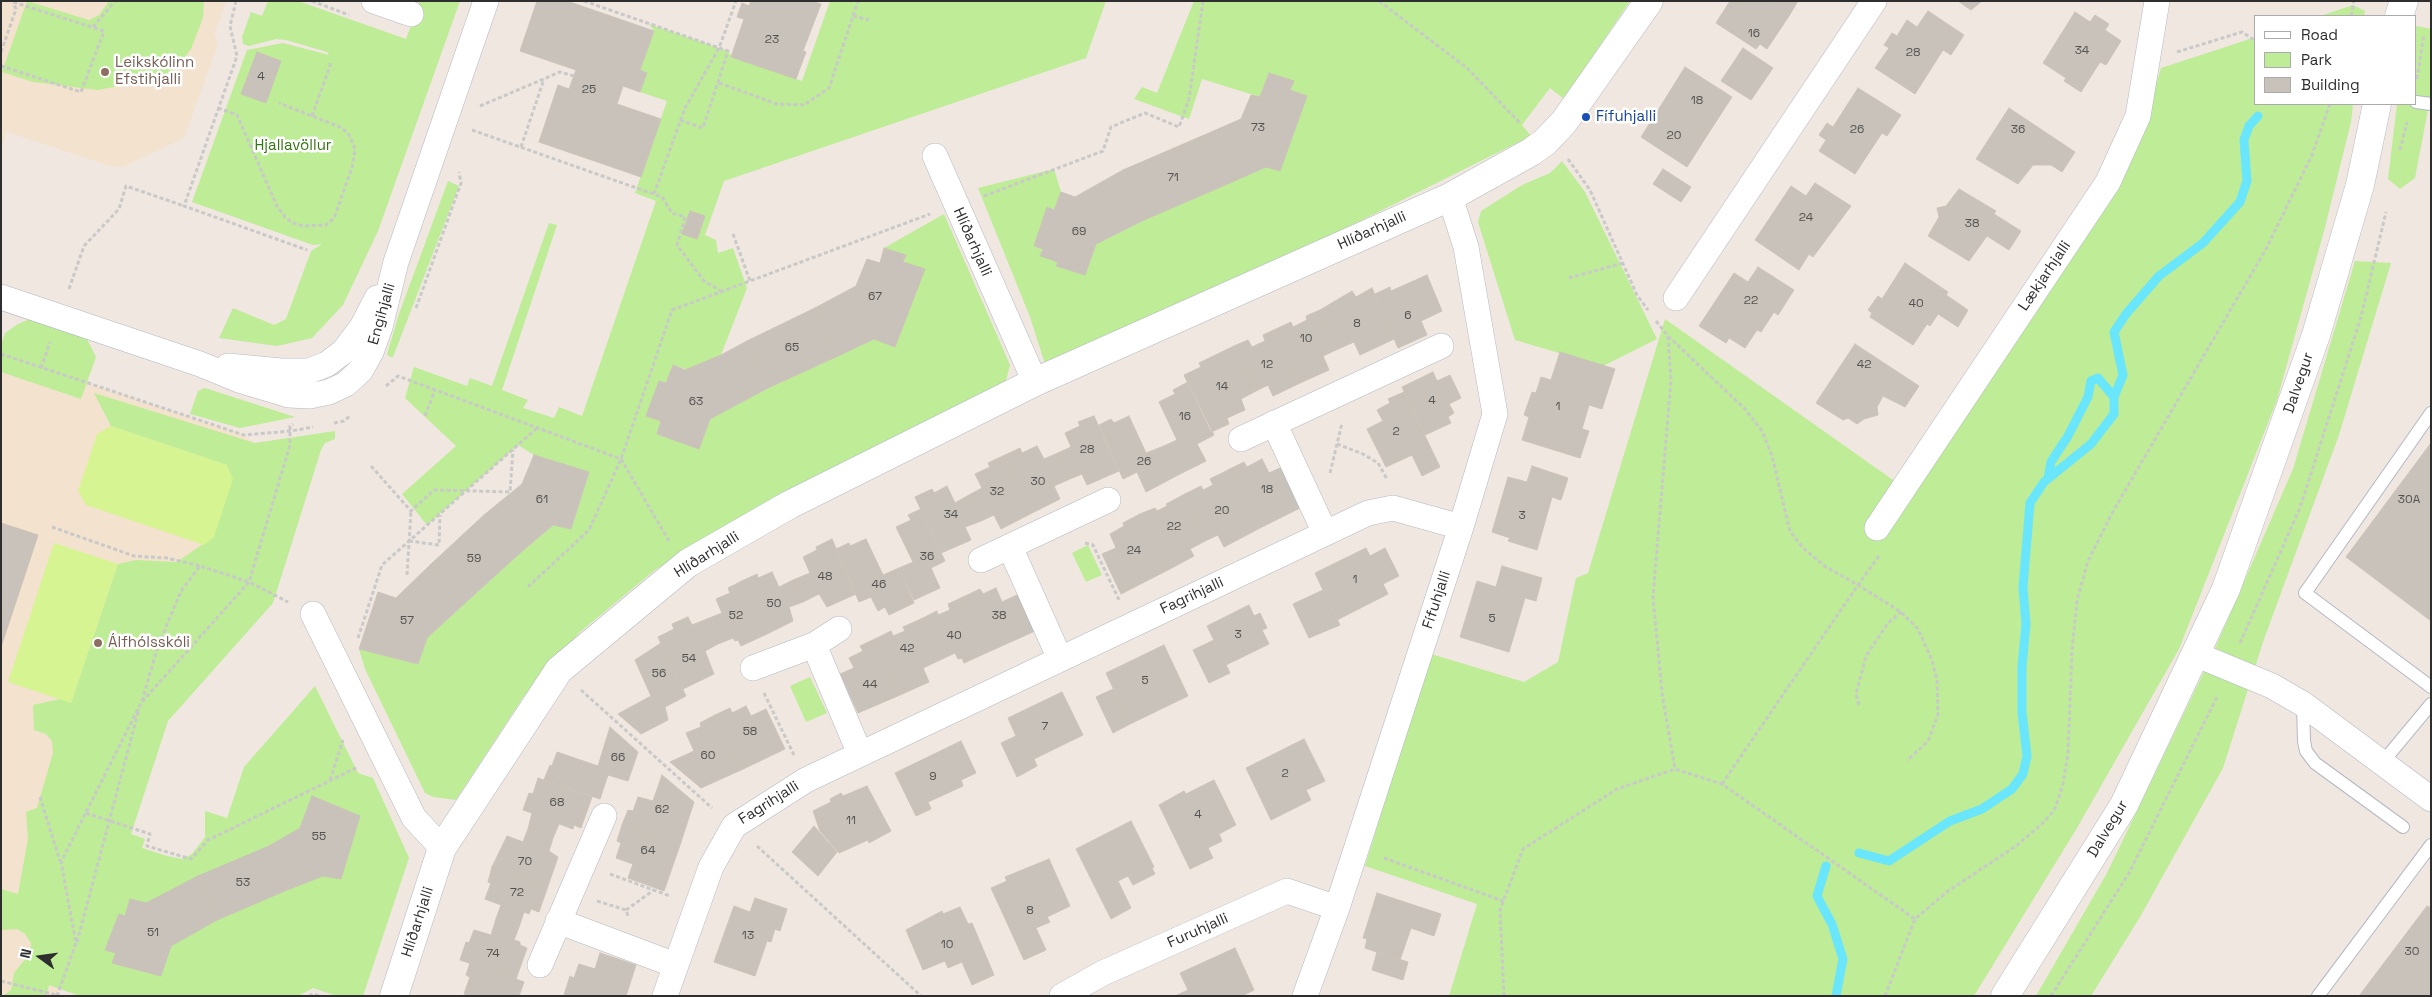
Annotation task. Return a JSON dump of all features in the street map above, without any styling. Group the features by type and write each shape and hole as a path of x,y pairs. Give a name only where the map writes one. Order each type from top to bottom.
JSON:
{"street":[{"path":"374,1 411,14"},
{"name":"Engihjalli","path":"1,297 200,364 239,380 289,395 310,396 329,392 346,384 360,370 371,352 380,327 396,262 486,1"},
{"name":"Hlíðarhjalli","path":"394,996 442,848 559,670 688,563 790,505 1035,382 1450,197 1530,152 1548,139 1564,122 1649,1"},
{"path":"1676,298 1874,1"},
{"name":"Lækjarhjalli","path":"1880,539 2108,182 2138,116 2157,1"},
{"path":"2393,15 2394,1"},
{"path":"2399,15 2404,1"},
{"name":"Dalvegur","path":"2005,996 2124,805 2226,588 2316,335 2360,185 2377,105"},
{"name":"Hlíðarhjalli","path":"935,156 1035,382"},
{"name":"Fífuhjalli","path":"1305,996 1356,848 1461,527 1495,414 1466,247 1450,197"},
{"path":"1241,439 1441,346"},
{"path":"1274,423 1325,533"},
{"path":"981,560 1108,500"},
{"name":"Fagrihjalli","path":"665,996 711,867 734,826 806,780 1368,513 1393,508 1461,527"},
{"path":"1010,547 1060,659"},
{"path":"313,614 414,818 442,848"},
{"path":"753,668 814,645 839,630"},
{"path":"814,645 860,754"},
{"path":"2195,654 2272,686 2303,704 2431,798"},
{"path":"540,965 604,816"},
{"name":"Furuhjalli","path":"1062,996 1103,973 1287,891 1336,908"},
{"path":"558,921 675,965"}],"lane":[{"path":"2417,102 2431,104"},
{"path":"2431,413 2304,593 2431,687"},
{"path":"2303,704 2306,751 2315,763 2402,827"},
{"path":"2382,763 2431,704"},
{"path":"2318,996 2431,845"}],"path":[{"path":"94,28 115,1"},
{"path":"184,206 237,56 230,26 236,1"},
{"path":"584,1 728,51 703,128 680,120"},
{"path":"654,194 680,120 719,48 736,1"},
{"path":"718,83 777,104 804,105 829,88 858,1"},
{"path":"976,198 1103,151 1111,128 1145,113 1179,127 1188,99 1203,1"},
{"path":"1379,1 1467,68 1520,124"},
{"path":"2351,15 2354,1"},
{"path":"1,66 81,92 104,31 13,2"},
{"path":"1,52 16,9 13,2"},
{"path":"853,16 868,20"},
{"path":"2417,78 2424,29"},
{"path":"2172,54 2242,32 2254,41"},
{"path":"312,116 331,63"},
{"path":"477,107 560,72 574,76"},
{"path":"521,147 544,79"},
{"path":"218,108 237,115 277,206 285,217 293,223 316,227 326,225 334,218 352,168 355,149 348,133 279,103"},
{"path":"1885,996 1915,919 1948,891 2016,846 2043,823 2054,809 2063,784 2068,753 2072,651 2078,600 2088,561 2112,513 2266,249 2312,155 2330,105"},
{"path":"1515,128 1526,118 1562,151 1590,190 1637,295 1649,311"},
{"path":"470,129 654,194 666,200 672,213 685,217 676,245 704,281 722,291"},
{"path":"413,317 461,183 458,164"},
{"path":"42,368 84,246 119,209 126,186 307,250"},
{"path":"528,587 589,530 621,459 672,310 936,211"},
{"path":"733,234 750,281"},
{"path":"1569,278 1623,263"},
{"path":"1655,319 1668,336 1745,409 1762,431 1772,456 1790,531 1803,548 1826,567 1901,612 1918,630 1926,644 1937,680 1938,715 1928,741 1907,761"},
{"path":"1668,336 1672,380 1653,597 1662,692 1675,769"},
{"path":"1,354 244,434 290,431 317,426"},
{"path":"385,387 398,376 621,459 670,543"},
{"path":"426,416 435,390"},
{"path":"326,424 344,421 358,410"},
{"path":"61,862 141,703 248,582 290,446 290,426 297,422"},
{"path":"1330,473 1343,423"},
{"path":"356,644 382,565 538,428"},
{"path":"1337,444 1363,454 1378,463"},
{"path":"407,575 411,511 434,490 510,492 513,450"},
{"path":"371,466 411,511"},
{"path":"409,541 439,545 440,514"},
{"path":"52,527 134,556 168,558 200,566 248,582 313,614"},
{"path":"1044,531 1093,545 1114,588"},
{"path":"1722,784 1858,585 1880,539"},
{"path":"1,981 58,995 76,943 157,649 181,591 200,566"},
{"path":"1859,705 1856,694 1866,656 1888,623 1901,612"},
{"path":"753,668 806,780"},
{"path":"559,670 645,750 734,826 921,996"},
{"path":"330,780 344,738 348,745"},
{"path":"86,814 150,834 147,846 191,859 208,840 358,768 354,760"},
{"path":"1504,996 1500,910 1523,849 1617,789 1675,769 1722,784 1915,919"},
{"path":"40,797 61,862 76,943"},
{"path":"1356,848 1503,901"},
{"path":"605,873 661,893"},
{"path":"626,910 654,890"},
{"path":"309,996 313,994 320,996"}],"shaded area":[{"name":"Leikskólinn Efstihjalli","path":"1,1 227,1 214,34 218,44 184,138 123,167 111,166 7,132 1,149"},
{"name":"Álfhólsskóli","path":"1,355 239,433 255,443 290,438 141,703 57,996 1,996"}],"green space":[{"path":"27,1 89,20 99,15 109,1 204,1 203,18 191,49 176,69 156,79 98,90 33,82 2,72"},
{"name":"Hjallavöllur","path":"268,1 298,1 406,39 420,1 460,1 378,231 343,305 312,338 277,346 219,338 233,308 274,325 286,319 311,251 322,244 313,245 192,202 247,50 283,43 329,55 327,52 286,40 276,39 249,46 243,44 242,37 251,12 262,16"},
{"path":"830,1 1106,1 1086,58 724,181 705,235 716,240 718,253 733,248 747,288 721,355 689,370 673,365 666,383 659,381 646,416 661,421 657,434 699,449 710,419 768,388 874,339 895,346 905,256 884,248 944,214 1010,365 1005,385 705,539 655,570 580,632 522,699 456,800 433,797 425,793 365,669 359,649 418,664 427,638 519,554 553,525 571,529 589,472 534,455 518,445 427,525 402,494 456,446 405,398 414,367 467,386 470,378 492,386 549,223 557,225 502,390 528,400 523,408 554,418 559,407 582,416 656,201 635,193 667,101 640,92 647,73 640,70 654,31 649,24 728,51 732,57 802,81"},
{"path":"1194,1 1630,1 1564,99 1550,88 1522,125 1531,136 1336,233 1046,367 1030,317 978,188 1054,169 1061,192 1054,210 1047,208 1034,246 1043,249 1040,256 1058,262 1056,266 1085,275 1096,244 1144,220 1266,167 1307,96 1290,90 1269,73 1260,97 1202,79 1189,119 1134,99 1142,87 1157,93"},
{"path":"2353,5 2365,11 2364,15 2323,15"},
{"path":"2417,26 2431,29 2431,94 2415,178 2400,189 2388,179 2397,105 2417,105"},
{"path":"2254,38 2254,105 2353,105 2351,122 2324,231 2277,400 2179,649 2077,828 1974,996 1449,996 1477,904 1365,866 1431,654 1524,682 1558,662 1576,578 1588,573 1665,319 1910,492 2144,124 2161,68"},
{"path":"1562,161 1585,192 1657,339 1603,366 1515,340 1478,222 1481,211 1522,185 1550,173"},
{"path":"448,181 459,186 393,357 390,357 387,354 399,314"},
{"path":"2355,261 2391,263 2339,435 2263,642 2223,768 2140,917 2091,996 2036,996 2107,873 2214,651 2293,469"},
{"path":"30,319 87,339 96,357 81,399 1,372 1,345 5,333 18,324"},
{"path":"204,388 295,417 240,428 190,414 198,391"},
{"path":"94,393 255,443 335,431 335,439 325,443 321,450 273,603 168,721 131,834 145,839 142,848 182,859 192,854 205,837 205,811 227,818 244,767 315,686 358,773 373,778 409,858 363,996 337,996 313,988 298,996 80,996 49,985 46,996 2,996 11,990 14,973 30,953 31,943 25,934 17,929 1,930 1,889 18,894 28,839 26,812 37,808 53,753 52,741 46,734 34,730 33,705 60,699 71,703 118,564 136,560 177,562 213,537 227,465 111,426"},
{"path":"111,426 227,465 233,479 214,537 204,545 86,505 78,491 97,434"},
{"path":"54,543 118,564 71,703 8,682"},
{"path":"1088,545 1102,575 1086,582 1072,553"},
{"path":"810,677 827,713 806,722 790,686"}],"building":[{"path":"537,1 567,1 654,31 640,70 647,73 640,92 623,86 617,104 661,119 641,177 539,142 558,85 569,89 576,70 520,51"},
{"path":"751,1 812,1 821,4 803,51 806,52 796,79 731,57 744,19 737,17 742,3 749,6"},
{"path":"1730,1 1766,1 1789,16 1767,49 1760,44 1756,49 1716,23"},
{"path":"1766,1 1798,1 1789,16"},
{"path":"1958,1 1982,1 1971,10"},
{"path":"1928,11 1964,35 1951,55 1943,50 1915,94 1875,68 1889,48 1884,45 1892,33 1897,36 1907,20 1917,27"},
{"path":"2075,12 2090,22 2095,15 2109,24 2105,30 2121,41 2106,65 2100,62 2081,92 2064,81 2066,78 2043,63"},
{"path":"1743,48 1773,68 1751,100 1721,81"},
{"path":"257,52 281,61 266,103 241,94"},
{"path":"1685,67 1732,97 1708,134 1662,104"},
{"path":"1269,73 1294,81 1290,90 1307,96 1280,171 1266,167 1223,186 1202,136 1241,119 1251,95 1260,97"},
{"path":"1858,88 1901,115 1887,136 1882,133 1855,174 1819,151 1826,140 1819,135 1827,123 1833,127"},
{"path":"1662,104 1708,134 1687,167 1641,137"},
{"path":"2009,108 2075,152 2062,172 2051,165 2033,165 2018,184 1976,159"},
{"path":"1202,136 1223,186 1144,220 1123,170"},
{"path":"1663,169 1691,187 1681,202 1653,184"},
{"path":"1123,170 1144,220 1096,244 1085,275 1056,266 1058,262 1040,256 1043,249 1034,246 1047,207 1054,210 1061,192 1075,197"},
{"path":"1815,183 1851,206 1813,257 1809,254 1799,270 1755,240 1791,186 1806,196"},
{"path":"1959,189 1996,211 1994,214 2021,231 2009,250 1987,236 1969,261 1928,236 1939,217 1937,208 1946,206"},
{"path":"690,211 705,216 697,239 682,234"},
{"path":"884,248 906,255 903,262 925,269 895,347 874,339 838,356 815,308 856,286 867,259 880,263"},
{"path":"1905,263 1948,292 1946,295 1968,310 1958,327 1938,314 1930,326 1927,324 1913,345 1870,317 1872,313 1868,310 1878,296 1882,299"},
{"path":"1758,267 1794,290 1778,315 1774,312 1761,332 1757,330 1745,348 1729,338 1726,343 1699,326 1734,273 1748,282"},
{"path":"1427,275 1442,311 1421,321 1427,335 1398,348 1375,294 1390,287 1391,291"},
{"path":"1372,288 1394,339 1360,355 1354,342 1338,349 1320,310 1352,291 1356,297"},
{"path":"815,308 838,356 768,388 747,341"},
{"path":"1320,310 1338,349 1323,356 1329,370 1300,383 1274,330 1291,322 1293,327 1307,320 1306,316"},
{"path":"1274,330 1300,383 1273,396 1268,385 1256,391 1234,346 1248,340 1252,347 1265,341 1263,335"},
{"path":"747,341 768,388 710,419 699,449 657,434 661,421 646,416 659,381 666,383 673,365 685,370 721,355"},
{"path":"1855,344 1919,386 1905,407 1883,396 1877,407 1878,415 1864,419 1857,424 1848,418 1843,420 1816,403"},
{"path":"1234,346 1256,391 1241,399 1245,410 1227,418 1229,424 1211,432 1184,375 1201,367 1199,363"},
{"path":"1560,352 1615,369 1602,409 1589,405 1582,429 1589,431 1580,458 1522,440 1529,417 1524,415 1532,392 1536,393 1541,377 1551,380"},
{"path":"1433,372 1437,381 1450,375 1461,398 1449,404 1454,413 1448,417 1451,423 1425,435 1402,387"},
{"path":"1188,382 1214,435 1197,444 1206,461 1178,475 1164,446 1177,440 1159,402 1175,394 1173,390"},
{"path":"1404,392 1440,467 1422,476 1412,455 1386,467 1367,429 1383,421 1377,410 1390,403 1388,399"},
{"path":"1094,416 1119,471 1087,485 1082,474 1070,479 1058,453 1071,447 1065,433 1080,426 1078,422"},
{"path":"1129,416 1146,453 1164,446 1178,475 1146,492 1137,472 1123,479 1099,425 1111,419 1114,423"},
{"path":"2431,443 2431,621 2346,557"},
{"path":"1037,446 1044,459 1058,453 1070,479 1054,486 1060,499 1030,514 1003,456 1020,448 1022,453"},
{"path":"534,455 589,472 571,529 553,525 519,554 484,515 522,484"},
{"path":"1003,456 1030,514 1001,529 994,515 981,521 969,495 982,488 975,474 990,467 988,463"},
{"path":"1262,459 1269,473 1282,467 1302,507 1260,528 1230,469 1244,462 1247,467"},
{"path":"1532,466 1568,478 1561,500 1552,497 1537,550 1508,541 1510,538 1492,532 1508,477 1527,482"},
{"path":"1230,469 1260,528 1224,547 1218,535 1207,540 1185,494 1201,486 1203,490 1213,485 1210,479"},
{"path":"947,486 955,503 969,495 981,521 965,527 971,540 941,553 915,497 932,489 934,493"},
{"path":"1185,494 1207,540 1190,549 1194,556 1168,570 1140,514 1155,508 1157,511"},
{"path":"921,509 945,561 931,568 940,588 914,600 899,568 913,562 896,527 911,520 908,515"},
{"path":"1140,514 1168,570 1121,594 1102,554 1116,548 1110,534 1124,526 1123,523"},
{"path":"484,515 519,554 464,604 430,565"},
{"path":"1,523 38,535 1,647"},
{"path":"832,539 856,594 827,607 819,594 803,602 793,580 810,573 803,557 817,550 816,547"},
{"path":"866,539 883,575 899,568 914,603 889,615 885,607 878,611 871,597 859,602 836,549 849,543 850,546"},
{"path":"1366,548 1370,556 1385,548 1399,576 1383,584 1388,594 1337,620 1315,573"},
{"path":"430,565 464,604 427,638 418,664 359,649 378,592 396,598"},
{"path":"1502,566 1542,578 1536,601 1525,598 1509,652 1460,637 1477,581 1496,587"},
{"path":"772,572 779,587 793,580 803,602 789,607 793,621 767,634 742,581 757,574 758,578"},
{"path":"742,581 767,634 741,646 738,640 735,641 733,638 718,644 707,619 722,613 716,599 730,593 728,588"},
{"path":"996,588 1002,602 1019,594 1035,631 986,653 961,598 980,589 983,594"},
{"path":"1323,590 1340,625 1309,638 1293,604"},
{"path":"961,598 986,653 964,663 962,658 958,659 955,653 940,660 921,619 937,611 938,615 950,610 948,604"},
{"path":"1249,605 1254,616 1260,613 1267,628 1262,630 1269,644 1226,665 1207,626"},
{"path":"688,617 692,625 707,619 718,644 705,651 714,674 683,689 658,637 674,629 672,624"},
{"path":"921,619 940,660 923,668 929,682 900,695 875,639 891,631 893,636 905,631 903,627"},
{"path":"875,639 900,695 858,713 840,674 854,668 849,658 863,651 860,646"},
{"path":"1214,640 1230,673 1209,683 1193,650"},
{"path":"661,643 686,696 665,707 668,720 641,734 618,714 651,696 635,660"},
{"path":"1164,645 1188,696 1130,724 1106,673"},
{"path":"1113,689 1130,724 1113,733 1096,697"},
{"path":"1062,692 1083,735 1034,759 1037,766 1017,777 1001,743 1016,736 1008,718"},
{"path":"746,706 751,716 766,709 785,749 741,770 715,715 730,708 732,713"},
{"path":"715,715 741,770 701,788 670,762 694,751 686,733 701,727 700,723"},
{"path":"610,727 638,752 628,781 608,775 600,799 544,780 557,752 598,766"},
{"path":"1304,739 1325,781 1306,790 1311,800 1271,820 1246,768"},
{"path":"961,741 976,773 961,780 963,786 928,802 931,809 916,816 895,773"},
{"path":"662,775 694,802 680,845 622,825 628,810 633,811 638,797 653,801"},
{"path":"538,778 592,797 581,828 574,825 573,829 559,824 553,838 528,829 532,813 523,810 529,793 533,794"},
{"path":"1214,780 1236,825 1219,834 1222,841 1208,848 1213,858 1190,869 1159,805 1184,791 1186,794"},
{"path":"867,786 891,831 869,843 868,840 839,853 820,831 813,811 831,802 830,799 841,793 843,796"},
{"path":"312,796 360,816 341,879 323,876 287,890 269,846 300,828"},
{"path":"1131,821 1154,867 1152,868 1155,874 1133,885 1128,876 1118,881 1131,908 1111,919 1076,849"},
{"path":"622,825 680,845 664,891 628,878 633,864 616,858 621,843 617,841"},
{"path":"814,826 837,852 818,876 792,852"},
{"path":"528,829 553,838 549,851 558,857 548,886 492,867 507,836 523,842"},
{"path":"269,846 287,890 217,920 198,876"},
{"path":"1049,859 1070,906 1047,917 1050,922 1036,928 1046,950 1024,960 991,888 1007,881 1005,877"},
{"path":"492,867 548,886 539,912 531,909 529,914 524,912 519,927 496,919 501,905 485,899 491,883 488,882"},
{"path":"198,876 217,920 171,946 161,976 112,963 116,953 105,950 119,914 125,916 130,899 146,903"},
{"path":"1377,893 1441,914 1434,936 1411,928 1400,960 1365,948 1367,939 1363,938"},
{"path":"755,898 787,909 780,931 775,929 771,942 767,941 755,976 714,962 734,906 750,912"},
{"path":"2427,906 2431,908 2431,996 2359,996"},
{"path":"960,907 968,924 972,923 994,975 972,985 962,962 948,968 945,961 923,970 906,930 942,911 943,914"},
{"path":"496,919 519,927 514,940 527,948 516,979 460,960 466,942 469,943 474,930 491,935"},
{"path":"1235,948 1254,990 1242,996 1175,996 1188,990 1180,973"},
{"path":"1377,952 1408,962 1403,980 1372,970"},
{"path":"600,953 636,965 626,996 564,995 570,976 574,978 579,964 595,969"},
{"path":"470,963 524,982 519,996 470,996 464,994 470,977 466,975"}],"waterway":[{"path":"1859,853 1889,861 1950,821 1982,809 2012,789 2023,774 2027,756 2022,712 2022,667 2026,624 2023,587 2030,503 2044,482 2091,444 2114,414 2114,397 2123,375 2114,332 2126,314 2159,276 2203,243 2240,202 2247,181 2244,140 2249,126 2258,116"},
{"path":"2048,479 2051,462 2068,436 2088,397 2091,381 2098,378 2114,397"},
{"path":"1826,866 1817,896 1832,924 1843,959 1836,996"}],"place":[{"name":"Leikskólinn Efstihjalli","path":"105,72"},
{"name":"Fífuhjalli","path":"1586,117"},
{"name":"Álfhólsskóli","path":"98,643"}]}
